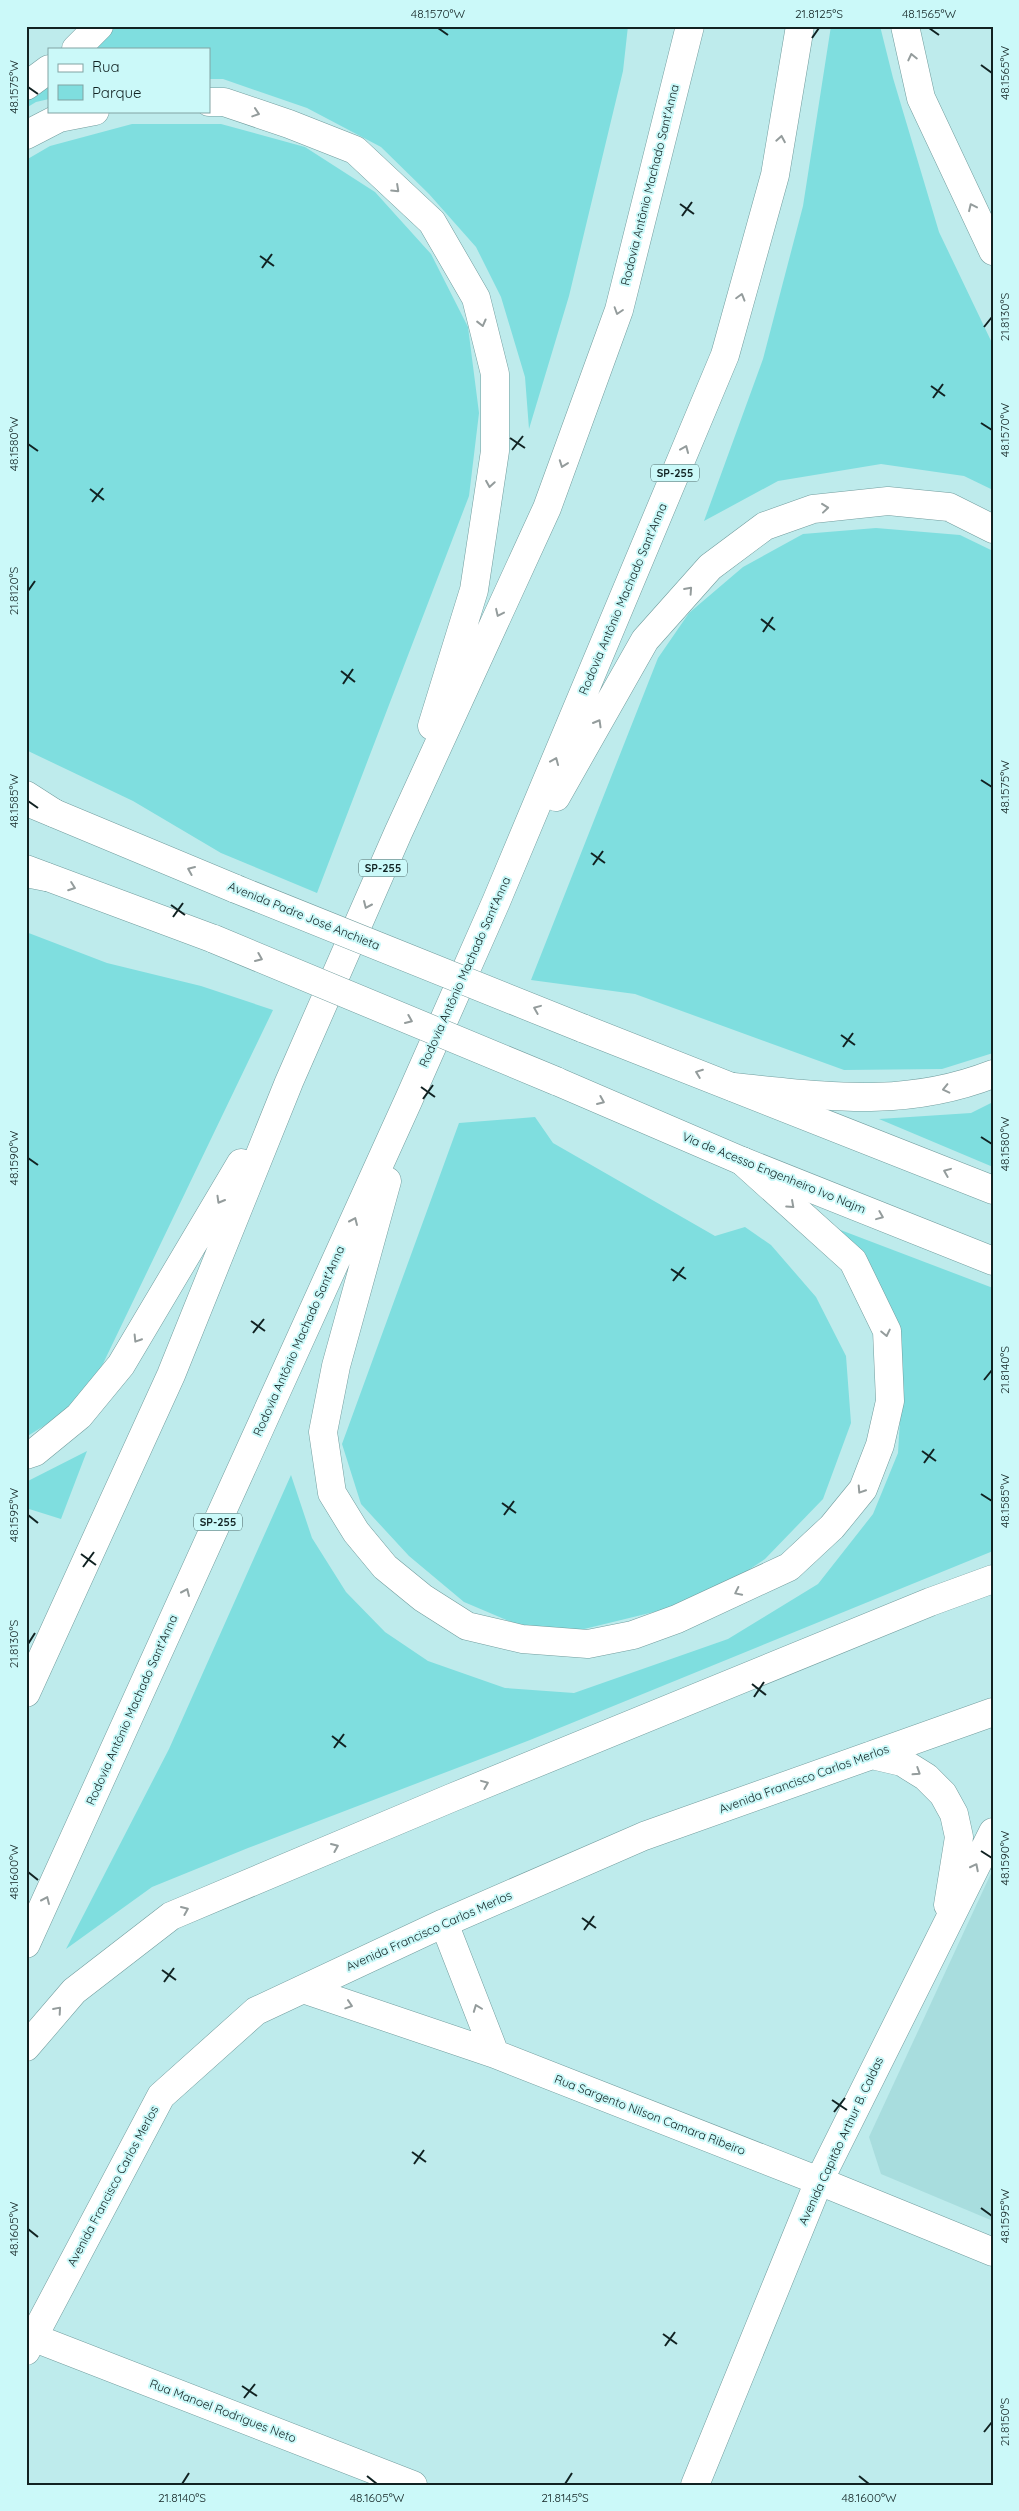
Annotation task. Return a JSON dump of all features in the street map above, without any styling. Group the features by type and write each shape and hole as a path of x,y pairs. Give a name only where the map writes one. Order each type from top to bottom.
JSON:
{"main road":[{"path":"77,48 98,26"},
{"name":"Rodovia Antônio Machado Sant'Anna","path":"26,1693 171,1375 289,1082 398,833 547,508 619,310 690,26"},
{"name":"Rodovia Antônio Machado Sant'Anna","path":"26,1944 409,1099 496,902 725,355 775,175 800,26"},
{"path":"905,26 921,98 993,252"},
{"path":"26,86 48,70"},
{"path":"210,102 224,102 289,124 355,150 432,222 476,298 495,374 495,451 474,590 398,833"},
{"path":"26,135 59,118 90,112"},
{"path":"496,902 645,640 710,567 765,526 813,509 888,501 940,506 949,507 993,529"},
{"path":"26,795 54,813"},
{"name":"Avenida Padre José Anchieta","path":"26,801 236,889 734,1087"},
{"name":"Via de Acesso Engenheiro Ivo Najm","path":"33,873 214,939 556,1081 742,1161 993,1261"},
{"path":"734,1087 856,1099 904,1096 968,1084 993,1074"},
{"path":"26,1455 35,1452 79,1416 121,1365 289,1082"},
{"path":"734,1087 993,1190"},
{"path":"409,1099 336,1366 323,1432 332,1492 356,1532 386,1567 423,1598 467,1626 522,1639 588,1644 633,1635 685,1615 788,1567 832,1526 863,1489 880,1445 890,1401 887,1331 853,1261 742,1161"},
{"path":"26,2047 74,1991 170,1916 487,1783 930,1602 993,1579"},
{"name":"Avenida Francisco Carlos Merlos","path":"29,2344 161,2096 256,2011 444,1923 644,1836 993,1712"},
{"path":"872,1755 902,1762 926,1777 943,1794 954,1814 959,1837 944,1926"},
{"name":"Avenida Capitão Arthur B. Caldas","path":"695,2485 819,2181 944,1926 993,1832"},
{"path":"444,1923 495,2054"},
{"name":"Rua Sargento Nilson Camara Ribeiro","path":"302,1989 495,2054 819,2181 993,2252"},
{"name":"Rua Manoel Rodrigues Neto","path":"29,2344 413,2485"}],"shaded area":[{"path":"993,1869 993,2221 881,2174 869,2137"}],"green space":[{"path":"86,26 628,26 623,71 569,296 529,429 525,377 501,297 476,247 429,194 381,147 307,108 223,79 210,79 210,48 64,48"},
{"path":"831,26 880,26 893,78 939,232 993,345 993,490 964,476 881,464 778,481 704,521 763,359 803,206"},
{"path":"48,63 48,99 36,102 26,108 26,83"},
{"path":"132,124 221,124 305,147 375,192 431,254 468,327 479,413 469,496 317,893 221,853 133,801 26,750 26,160 50,146"},
{"path":"876,528 960,535 993,551 993,1053 942,1069 844,1070 635,994 531,980 658,658 689,613 743,567 803,534"},
{"path":"26,932 107,963 201,986 273,1010 99,1372 63,1414 26,1437"},
{"path":"993,1102 993,1167 879,1119 971,1113"},
{"path":"535,1117 553,1143 715,1236 745,1227 771,1245 816,1297 846,1356 851,1423 823,1499 765,1559 703,1600 576,1631 516,1624 464,1602 409,1556 361,1504 342,1444 459,1123"},
{"path":"830,1226 993,1288 993,1551 530,1740 248,1848 152,1887 66,1949 169,1749 291,1475 312,1538 346,1592 385,1632 428,1661 505,1688 574,1693 728,1639 818,1584 873,1514 898,1453 902,1386"},
{"path":"87,1451 61,1519 26,1508 26,1482"}]}
